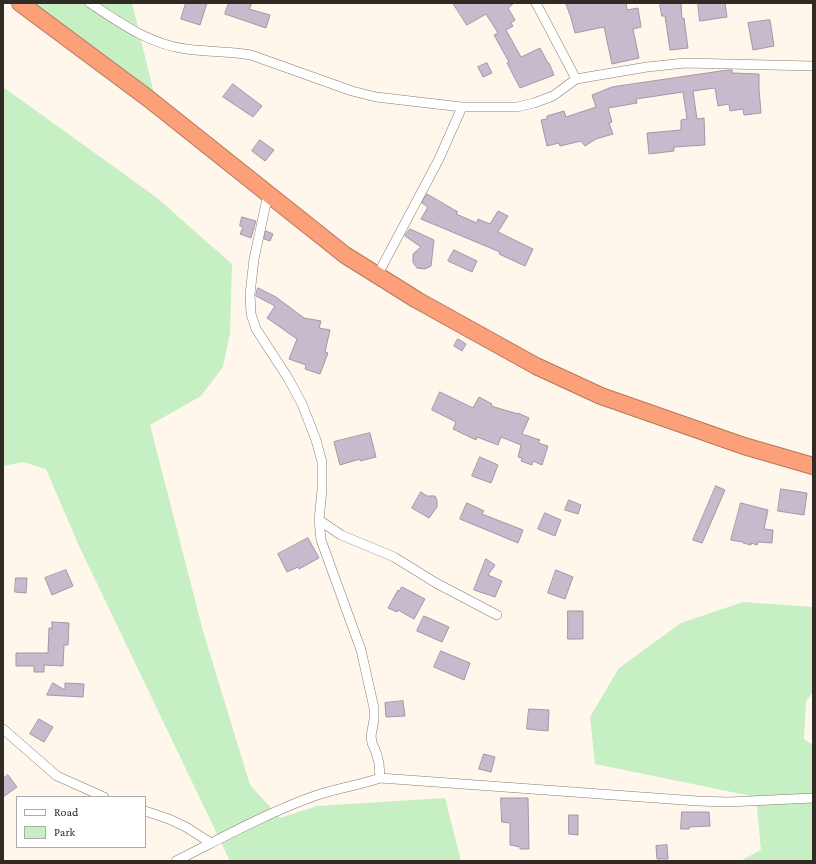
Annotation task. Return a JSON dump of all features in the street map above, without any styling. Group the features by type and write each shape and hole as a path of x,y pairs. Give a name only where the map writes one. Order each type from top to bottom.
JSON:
{"highway":[{"path":"20,3 149,99 345,255 417,300 536,366 601,396 744,446 813,466"}],"street":[{"path":"90,3 140,35 156,42 185,49 235,52 251,55 376,98 462,107 517,107 553,96 576,79 647,67 685,63 813,66"},
{"path":"536,3 576,79"},
{"path":"377,276 439,159 462,107"},
{"path":"268,194 254,259 250,294 251,314 256,329 288,378 302,404 316,440 322,462 322,490 319,520 321,540 361,650 374,708 374,720 371,736 379,763 380,778"},
{"path":"319,520 341,535 394,557 436,583 497,615"},
{"path":"3,729 58,776 102,796"},
{"path":"176,861 255,821 310,797 380,778 698,801 728,802 813,798"},
{"path":"146,811 169,819 186,827 210,843"}],"green space":[{"path":"11,3 132,3 157,106"},
{"path":"3,87 156,197 232,264 230,333 223,367 201,396 150,425 203,631 250,785 280,818 317,806 445,798 461,861 230,861 79,546 46,469 23,462 3,466"},
{"path":"743,602 813,607 813,692 806,701 804,739 813,745 813,861 740,861 761,850 756,797 595,764 590,717 619,668 681,623"}],"building":[{"path":"186,3 207,3 200,25 181,19"},
{"path":"229,3 252,3 249,9 270,15 266,28 225,14"},
{"path":"453,3 514,3 508,8 515,20 511,23 513,26 506,30 521,57 540,48 554,75 520,88 507,63 509,62 494,35 498,33 486,14 467,25"},
{"path":"566,3 626,3 627,10 638,8 641,27 633,29 639,58 612,64 604,27 575,33"},
{"path":"660,3 681,3 682,19 684,18 688,48 670,50 665,16 662,16"},
{"path":"698,3 725,3 727,17 700,21"},
{"path":"770,20 774,46 753,50 748,23"},
{"path":"487,63 492,73 483,77 478,67"},
{"path":"732,70 732,73 759,74 761,113 744,115 743,109 730,111 729,104 718,106 715,88 693,91 697,119 704,118 705,145 674,147 674,151 649,154 647,133 681,130 681,120 687,119 683,92 636,99 637,103 608,108 612,122 609,123 613,134 596,139 585,146 581,141 560,146 559,143 547,146 541,120 547,119 547,116 564,111 566,117 596,107 592,95 612,87"},
{"path":"233,84 262,106 253,117 223,97"},
{"path":"260,140 274,150 265,161 252,151"},
{"path":"427,194 458,212 456,214 477,223 478,219 490,224 498,211 508,216 498,232 533,249 525,266 499,254 500,252 421,219 428,207 422,203"},
{"path":"242,217 256,221 251,238 240,234 243,227 240,226"},
{"path":"410,229 434,240 431,266 425,269 417,268 413,262 413,254 421,247 405,236"},
{"path":"266,231 273,234 270,241 264,239"},
{"path":"454,250 477,261 472,272 448,261"},
{"path":"258,288 276,297 304,318 321,321 319,328 330,330 325,352 328,353 320,374 305,369 306,365 289,359 297,339 267,318 275,306 256,296"},
{"path":"458,339 466,344 462,351 454,346"},
{"path":"440,392 473,408 479,397 492,404 491,406 518,413 529,418 522,434 540,440 538,443 548,446 542,465 533,461 532,465 521,461 522,458 518,457 521,445 501,437 498,445 477,437 476,440 453,429 456,422 432,410"},
{"path":"370,433 376,457 360,461 360,459 340,465 334,442"},
{"path":"480,457 498,465 491,483 472,476"},
{"path":"716,486 725,490 702,543 693,540"},
{"path":"781,489 807,493 804,515 778,511"},
{"path":"421,492 427,496 435,496 437,500 437,507 429,518 412,508"},
{"path":"569,500 581,505 578,514 565,510"},
{"path":"467,503 484,511 482,514 523,530 518,543 460,519"},
{"path":"741,503 768,510 764,529 773,530 772,543 758,542 757,545 751,543 751,545 731,540"},
{"path":"545,513 561,520 555,536 538,529"},
{"path":"308,538 319,558 299,569 298,567 287,572 278,554"},
{"path":"486,559 495,565 488,575 502,581 495,597 474,590"},
{"path":"66,570 73,586 52,595 45,578"},
{"path":"556,570 573,577 565,599 548,593"},
{"path":"16,578 27,578 26,593 15,592"},
{"path":"402,587 425,599 414,619 398,610 397,612 388,608 398,590 399,591"},
{"path":"568,611 583,611 583,639 568,639"},
{"path":"424,616 449,627 442,642 417,631"},
{"path":"52,622 69,623 68,645 64,645 63,666 44,665 44,672 34,672 34,666 16,666 16,653 48,653 49,628 52,628"},
{"path":"441,651 470,663 464,680 434,667"},
{"path":"53,683 65,690 65,683 84,684 83,697 47,695"},
{"path":"403,701 405,716 386,717 385,703"},
{"path":"529,709 549,710 548,731 527,729"},
{"path":"39,719 53,727 44,742 30,734"},
{"path":"484,754 495,757 491,772 479,769"},
{"path":"8,775 17,787 3,797 3,779"},
{"path":"501,798 528,798 529,849 520,849 520,847 510,845 510,823 502,822"},
{"path":"682,812 709,812 710,826 681,829"},
{"path":"569,815 578,815 578,835 569,834"},
{"path":"667,845 668,859 657,859 656,846"}]}
